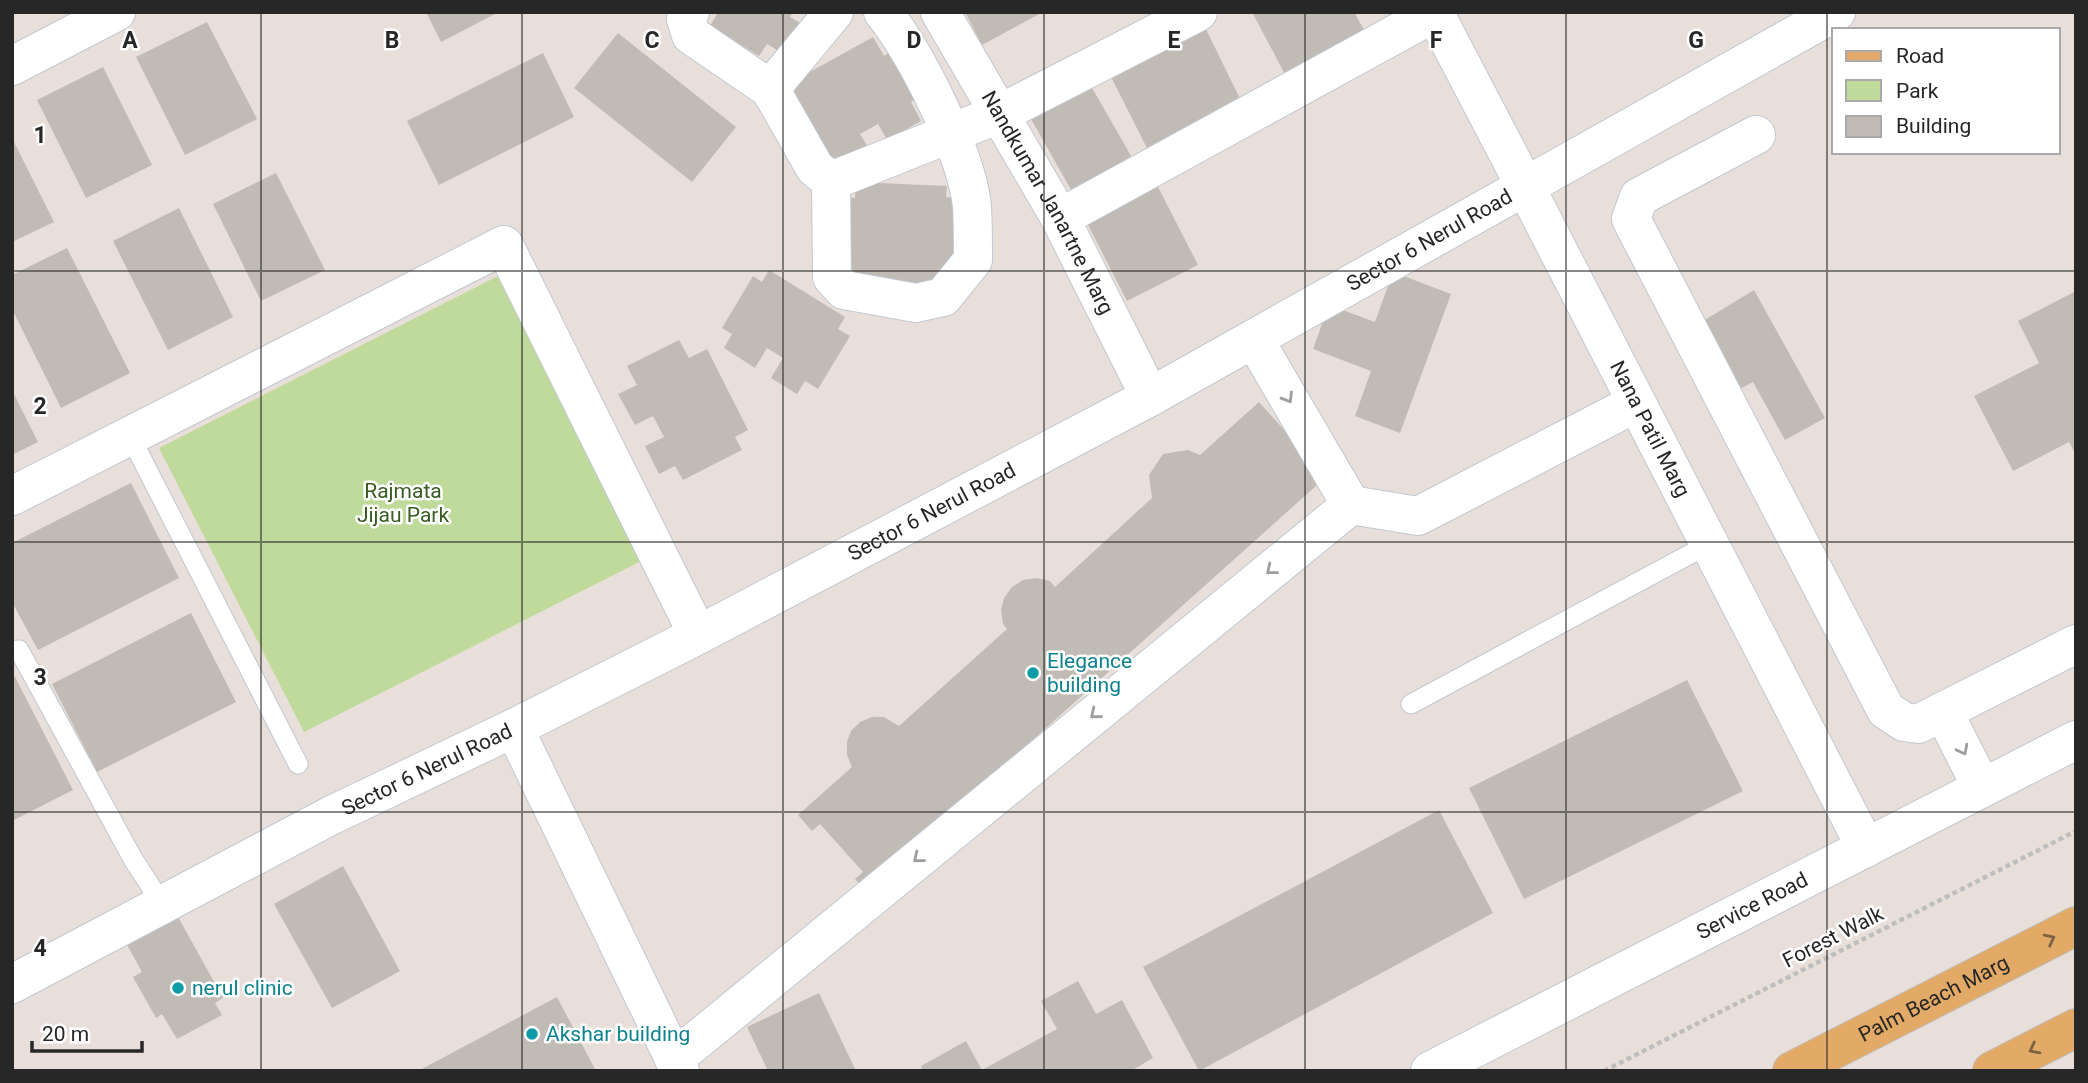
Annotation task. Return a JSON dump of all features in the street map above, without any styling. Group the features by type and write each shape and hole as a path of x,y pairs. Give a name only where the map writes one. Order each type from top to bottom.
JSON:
{"main road":[{"name":"Palm Beach Marg","path":"1793,1071 2076,926"},
{"path":"1992,1071 2076,1028"}],"street":[{"path":"12,66 70,23 116,12"},
{"path":"690,12 686,19 691,35 770,89 815,168 831,181"},
{"path":"770,89 834,12"},
{"path":"831,181 832,277 844,290 916,303 943,297 973,260 972,204 951,133 930,90 883,12"},
{"name":"Nandkumar Janartne Marg","path":"940,12 1060,218 1150,397"},
{"path":"831,181 999,114 1198,12"},
{"name":"Sector 6 Nerul Road","path":"12,984 332,815 514,728 698,635 1150,397 1836,12"},
{"path":"1060,218 1434,13"},
{"name":"Nana Patil Marg","path":"1434,13 1866,848"},
{"path":"1756,135 1639,197 1631,219 1886,710 1904,722 1919,724 2076,644"},
{"path":"12,496 504,245 698,635"},
{"path":"1254,339 1351,505"},
{"path":"514,728 677,1065 1351,505 1418,516 1636,403"},
{"path":"1943,711 1982,788"},
{"name":"Service Road","path":"1430,1071 2076,740"}],"lane":[{"path":"130,436 298,764"},
{"path":"1411,704 1709,544"},
{"path":"12,651 19,650 133,859 162,904"}],"path":[{"name":"Forest Walk","path":"1604,1071 2076,831"}],"green space":[{"name":"Rajmata Jijau Park","path":"502,274 647,558 304,732 159,448"}],"building":[{"path":"426,12 499,12 441,42"},
{"path":"714,12 793,12 790,17 806,26 787,56 767,44 759,56 710,26 717,14"},
{"path":"965,12 1043,12 982,45"},
{"path":"1252,12 1354,12 1367,35 1287,78"},
{"path":"1202,21 1245,109 1153,160 1107,69"},
{"path":"207,22 257,119 185,155 136,57"},
{"path":"618,33 736,127 692,182 574,88"},
{"path":"873,37 884,56 894,50 920,96 911,102 921,121 887,140 878,124 860,134 869,149 837,167 825,146 816,151 790,103 798,99 790,83"},
{"path":"543,53 574,117 439,185 407,121"},
{"path":"103,67 152,165 86,198 37,100"},
{"path":"1091,86 1134,161 1074,195 1031,119"},
{"path":"12,138 54,222 12,242"},
{"path":"276,173 325,270 261,301 213,204"},
{"path":"856,182 947,186 946,197 960,198 958,270 941,269 940,284 848,280 838,197 855,198"},
{"path":"1156,183 1198,265 1127,301 1085,219"},
{"path":"179,208 233,317 168,350 113,241"},
{"path":"67,248 130,373 61,408 12,309 12,275"},
{"path":"769,270 845,317 838,329 850,336 818,389 805,381 797,394 771,378 783,358 767,348 755,368 724,348 732,334 722,328 753,276 762,282"},
{"path":"1393,272 1451,294 1400,433 1355,416 1371,371 1313,349 1329,305 1375,322"},
{"path":"1754,290 1825,418 1785,440 1753,382 1740,389 1703,321"},
{"path":"2076,291 2076,455 2069,442 2013,471 1974,396 2039,363 2018,321"},
{"path":"679,340 689,358 707,349 748,430 735,437 742,450 683,480 675,466 659,474 645,446 664,437 653,416 635,425 618,394 637,385 627,366"},
{"path":"12,390 38,442 12,455"},
{"name":"Elegance building","path":"1259,402 1326,477 865,890 855,879 863,872 820,824 812,831 798,815 852,767 847,755 847,742 851,731 860,722 872,717 884,717 899,726 1007,629 1003,624 1001,610 1004,598 1012,587 1023,580 1037,578 1050,581 1055,587 1152,498 1149,475 1163,454 1188,450 1200,455"},
{"path":"131,483 179,578 38,650 12,602 12,543"},
{"path":"191,613 236,702 97,772 52,684"},
{"path":"12,671 73,790 12,821"},
{"path":"1687,680 1743,791 1524,899 1469,788"},
{"path":"1439,810 1493,913 1199,1071 1143,967"},
{"path":"343,866 400,971 332,1008 274,904"},
{"name":"nerul clinic","path":"177,915 223,998 215,1003 222,1015 177,1039 162,1014 156,1018 133,977 142,972 126,943"},
{"path":"1078,981 1096,1014 1122,1000 1153,1058 1131,1071 923,1071 921,1066 966,1041 982,1070 1057,1029 1041,1001"},
{"path":"819,993 856,1071 768,1071 747,1027"},
{"name":"Akshar building","path":"557,997 596,1071 418,1071"}],"place":[{"name":"Elegance building","path":"1033,673"},
{"name":"nerul clinic","path":"178,988"},
{"name":"Akshar building","path":"532,1034"}]}
